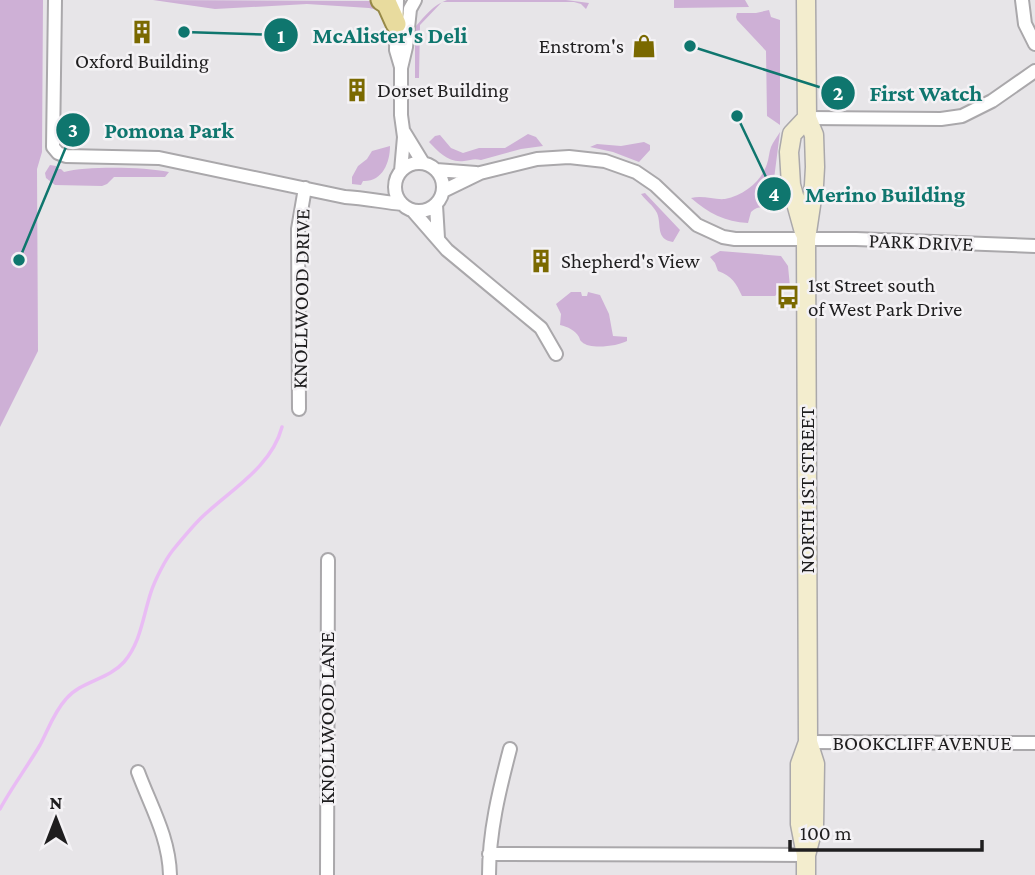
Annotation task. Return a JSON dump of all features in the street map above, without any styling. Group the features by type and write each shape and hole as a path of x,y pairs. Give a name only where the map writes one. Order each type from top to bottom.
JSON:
{"main road":[{"path":"381,0 387,4 396,24"},
{"name":"NORTH 1ST STREET","path":"806,0 807,118 814,135 815,167 806,239 808,742 815,764 814,825 806,855 806,875"},
{"name":"NORTH 1ST STREET","path":"806,239 791,185 789,152 792,134 807,118"}],"street":[{"path":"55,0 53,147 58,153 66,156 159,158 345,197 366,198 421,212 429,210 441,199 441,176 436,170"},
{"path":"397,0 396,50 401,68"},
{"path":"401,171 404,132 401,115 401,68 410,9 415,0"},
{"path":"1022,0 1025,24 1035,44"},
{"path":"807,118 941,119 962,116 992,101 1035,71"},
{"path":"404,132 422,163 436,170 480,173"},
{"name":"PARK DRIVE","path":"480,173 537,159 569,157 605,161 636,172 655,185 697,225 723,237 735,239 856,239 1035,246"},
{"path":"422,163 408,166 401,171 395,186 396,194 447,250 541,328 556,354"},
{"path":"443,191 480,173"},
{"path":"366,198 395,186"},
{"name":"KNOLLWOOD DRIVE","path":"299,410 298,229 304,188"},
{"path":"436,205 438,238"},
{"name":"KNOLLWOOD LANE","path":"327,875 328,560"},
{"name":"BOOKCLIFF AVENUE","path":"808,742 1035,743"},
{"path":"489,875 495,813 510,750"},
{"path":"138,772 164,834 170,860 170,875"},
{"path":"489,854 806,855"}],"shaded area":[{"path":"0,0 43,0 42,152 37,169 38,351 0,427"},
{"path":"153,0 373,1 382,11 307,4 215,9"},
{"path":"566,0 589,3 586,9 574,2 442,2"},
{"path":"674,0 745,0 749,7 674,8"},
{"path":"442,2 420,25 419,78 415,78 415,27"},
{"path":"769,10 771,17 780,20 780,125 767,116 766,51 736,17 737,13"},
{"path":"780,132 773,211 757,208 751,212 748,223 732,221 717,216 691,198 725,199 751,187 764,171 771,147"},
{"path":"528,134 536,137 543,146 481,160 453,160 444,156 429,142 440,135 451,148 463,153 479,148 505,148"},
{"path":"644,142 650,145 650,150 639,162 590,147 597,144 621,146"},
{"path":"390,146 386,165 380,175 363,181 361,185 352,184 352,177 358,166 372,151"},
{"path":"50,165 64,172 116,168 169,172 165,177 114,177 102,186 55,185 46,178 45,173"},
{"path":"645,193 680,230 673,242 661,235 657,213 641,194"},
{"path":"720,251 781,256 788,266 790,287 779,286 775,296 742,296 733,281 718,271 710,257"},
{"path":"571,292 581,292 582,296 587,296 588,292 600,295 609,314 613,336 627,337 627,341 611,346 591,346 581,342 573,331 560,325 561,314 556,304"}],"waterway":[{"path":"0,809 66,699 79,688 118,668 130,654 153,587 173,550 201,518 269,455 282,427"}],"place":[{"name":"Oxford Building","path":"142,32"},
{"name":"McAlister's Deli","path":"184,32"},
{"name":"Enstrom's","path":"644,46"},
{"name":"First Watch","path":"690,46"},
{"name":"Dorset Building","path":"357,90"},
{"name":"Merino Building","path":"737,116"},
{"name":"Pomona Park","path":"19,260"},
{"name":"Shepherd's View","path":"541,261"},
{"name":"1st Street south of West Park Drive","path":"788,297"}]}
